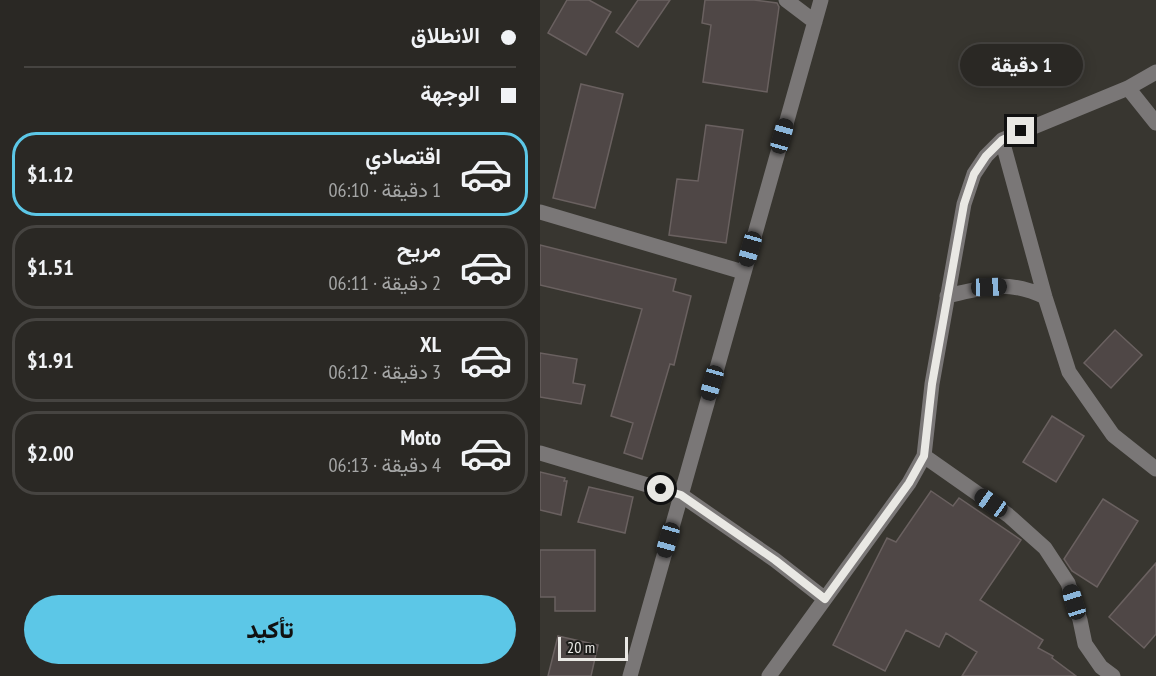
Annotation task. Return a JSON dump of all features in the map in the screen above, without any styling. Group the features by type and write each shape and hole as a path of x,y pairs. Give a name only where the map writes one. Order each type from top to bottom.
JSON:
{"street":[{"path":"786,0 814,22"},
{"path":"630,676 821,0"},
{"path":"769,676 909,483 924,456 932,384 947,296 964,204 974,174 986,156 1002,140 1128,88 1156,72"},
{"path":"1128,88 1156,123"},
{"path":"1002,140 1045,297 1069,372 1113,435 1156,469"},
{"path":"540,212 743,272"},
{"path":"947,296 989,287 1015,286 1045,297"},
{"path":"540,453 681,495 775,560 825,599"},
{"path":"924,456 1008,515 1045,548 1068,583 1085,644 1101,667 1113,676"}],"building":[{"path":"567,0 589,0 611,12 586,55 548,33"},
{"path":"638,0 670,0 638,47 616,32"},
{"path":"705,0 754,0 777,3 779,7 767,92 703,82 711,25 702,23"},
{"path":"581,84 623,94 595,208 553,198"},
{"path":"706,125 743,130 726,243 669,235 677,179 698,181"},
{"path":"540,245 676,279 673,291 691,296 674,365 670,364 642,459 624,453 633,423 611,416 642,309 540,285"},
{"path":"1115,330 1142,355 1111,388 1084,363"},
{"path":"540,353 577,359 573,383 585,385 581,404 540,397"},
{"path":"1052,416 1084,436 1056,482 1023,462"},
{"path":"540,472 565,478 564,481 567,481 561,515 540,510"},
{"path":"589,487 633,497 625,533 578,522"},
{"path":"931,491 953,506 959,498 1021,540 980,600 1043,640 1038,648 1053,656 1052,658 1076,676 962,676 977,652 946,633 939,647 906,630 885,671 833,645 887,538 896,542"},
{"path":"1103,499 1138,521 1097,587 1072,571 1064,559"},
{"path":"540,550 595,550 595,611 555,611 555,597 540,597"},
{"path":"1156,563 1156,634 1144,648 1109,617"},
{"path":"558,636 598,645 591,676 548,676"}],"route":[{"path":"661,489 681,495 775,560 825,599 909,483 924,456 932,384 964,204 974,174 986,156 1002,140 1021,131"}]}
